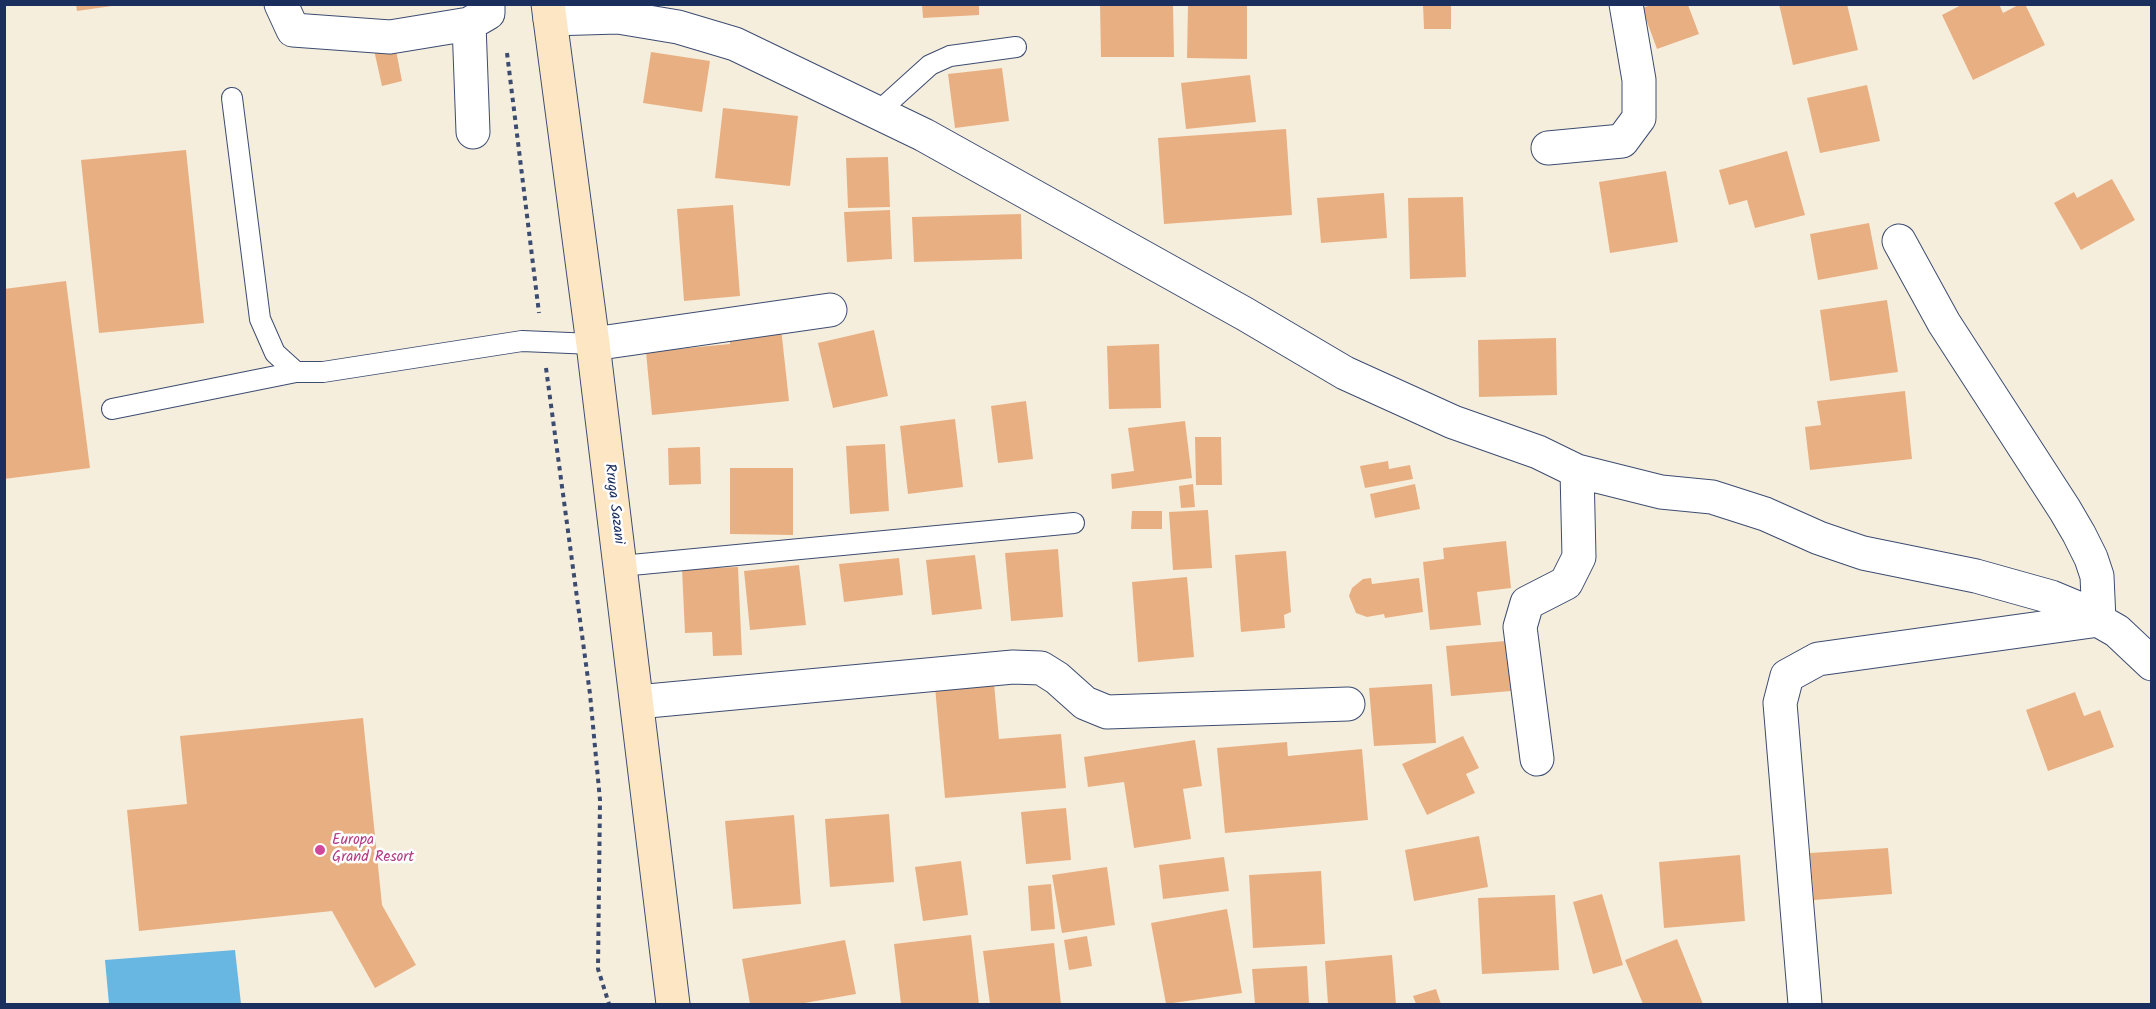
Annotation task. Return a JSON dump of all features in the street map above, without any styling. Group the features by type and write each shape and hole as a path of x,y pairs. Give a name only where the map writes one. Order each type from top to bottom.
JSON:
{"main road":[{"name":"Rruga Sazani","path":"549,12 621,566 673,1005"}],"street":[{"path":"281,4 293,30 390,37 478,14 473,132"},
{"path":"1548,148 1622,141 1639,118 1640,80 1626,4"},
{"path":"549,12 618,17 678,27 735,44 934,141 1245,314 1345,373 1453,422 1538,452 1577,471 1661,492 1712,497 1765,514 1819,538 1863,553 1987,579 2051,597 2099,620 2116,631 2151,664"},
{"path":"1899,241 1944,323 2079,534 2097,576 2099,620"},
{"path":"593,344 830,310"},
{"path":"1537,759 1520,627 1527,603 1566,583 1579,556 1577,471"},
{"path":"1805,1005 1780,703 1787,676 1818,659 2099,620"},
{"path":"637,702 1013,667 1041,668 1058,678 1085,703 1107,712 1348,704"}],"lane":[{"path":"878,112 930,65 950,56 1016,46"},
{"path":"232,98 260,319 275,353 296,372"},
{"path":"112,410 296,372 323,372 522,341 593,344"},
{"path":"621,566 1074,523"}],"path":[{"path":"507,51 590,694 600,800 598,969 609,1005"}],"water":[{"path":"235,950 241,1004 109,1004 105,960"}],"building":[{"path":"76,4 112,4 112,6 77,11"},
{"path":"922,4 979,4 979,15 923,18"},
{"path":"1100,4 1173,4 1174,57 1101,57"},
{"path":"1188,4 1247,5 1247,59 1187,58"},
{"path":"1423,4 1451,4 1451,29 1424,29"},
{"path":"1779,4 1847,4 1858,50 1793,65"},
{"path":"1963,4 1999,4 2003,13 2020,4 2025,4 2045,45 1973,80 1942,15"},
{"path":"1651,5 1688,5 1699,34 1657,49 1642,8"},
{"path":"395,45 402,81 382,86 374,50"},
{"path":"651,52 710,61 702,112 643,103"},
{"path":"1002,68 1009,121 955,128 948,74"},
{"path":"1250,75 1256,122 1186,129 1181,83"},
{"path":"1867,85 1880,141 1820,153 1807,98"},
{"path":"723,108 798,116 790,186 715,178"},
{"path":"1286,129 1292,215 1164,224 1158,138"},
{"path":"186,150 204,323 99,333 81,160"},
{"path":"1787,151 1805,215 1755,228 1747,200 1729,205 1719,170"},
{"path":"888,157 890,207 848,208 846,158"},
{"path":"1666,171 1678,242 1610,253 1599,182"},
{"path":"2112,179 2135,220 2081,250 2054,203 2074,192 2077,198"},
{"path":"1384,193 1387,238 1321,243 1317,198"},
{"path":"1463,197 1466,277 1410,279 1408,198"},
{"path":"733,205 740,296 684,301 677,209"},
{"path":"890,210 892,259 847,262 844,212"},
{"path":"1021,214 1022,259 914,262 912,217"},
{"path":"1869,223 1878,269 1818,280 1810,234"},
{"path":"66,281 90,468 4,479 4,289"},
{"path":"1887,300 1898,372 1830,381 1820,310"},
{"path":"781,328 789,401 652,415 646,352 730,344 729,333"},
{"path":"874,330 888,396 833,408 818,343"},
{"path":"1556,338 1557,395 1479,397 1478,340"},
{"path":"1159,344 1161,408 1109,409 1107,346"},
{"path":"1905,391 1912,459 1810,470 1805,427 1821,425 1817,401"},
{"path":"1026,401 1033,459 998,463 991,406"},
{"path":"955,419 963,487 908,494 900,426"},
{"path":"1185,421 1192,478 1112,489 1111,474 1134,471 1128,428"},
{"path":"1195,437 1221,437 1222,485 1196,485"},
{"path":"885,444 889,511 850,514 846,446"},
{"path":"700,447 701,484 669,485 668,448"},
{"path":"1388,461 1389,469 1410,465 1413,479 1365,488 1360,466"},
{"path":"730,468 793,468 793,535 730,534"},
{"path":"1193,484 1195,507 1181,508 1179,486"},
{"path":"1415,484 1420,509 1375,518 1370,494"},
{"path":"1208,510 1212,568 1173,570 1169,512"},
{"path":"1132,511 1162,511 1162,529 1131,529"},
{"path":"1506,541 1511,588 1477,592 1481,625 1430,630 1423,562 1444,559 1443,548"},
{"path":"1058,549 1063,617 1011,621 1005,553"},
{"path":"1286,551 1291,612 1284,615 1285,628 1241,632 1235,555"},
{"path":"975,555 982,609 932,615 926,560"},
{"path":"899,558 903,595 844,602 839,564"},
{"path":"799,565 806,625 750,630 744,571"},
{"path":"738,567 742,655 713,656 712,632 685,633 682,569"},
{"path":"1187,577 1194,657 1138,662 1132,582"},
{"path":"1371,578 1372,584 1419,578 1423,612 1385,618 1384,614 1367,617 1356,613 1349,596 1352,588 1363,579"},
{"path":"1506,641 1511,691 1451,696 1446,646"},
{"path":"994,683 999,739 1061,734 1066,788 945,798 935,687"},
{"path":"1432,684 1436,743 1374,746 1369,688"},
{"path":"2075,692 2084,716 2100,710 2114,747 2048,771 2026,710"},
{"path":"363,718 382,905 416,965 375,988 332,911 139,931 127,810 187,804 180,736"},
{"path":"1463,736 1479,768 1466,774 1475,793 1427,815 1402,764"},
{"path":"1195,740 1202,786 1183,789 1191,839 1134,848 1124,782 1088,787 1084,757"},
{"path":"1287,742 1288,756 1362,749 1368,820 1225,833 1217,748"},
{"path":"1066,808 1071,860 1026,864 1021,812"},
{"path":"889,814 894,882 830,887 825,819"},
{"path":"794,815 801,904 733,909 725,821"},
{"path":"1479,836 1488,887 1414,901 1405,850"},
{"path":"1888,848 1892,894 1814,900 1810,853"},
{"path":"1740,855 1745,921 1664,928 1659,862"},
{"path":"1224,857 1229,891 1163,899 1159,865"},
{"path":"961,861 968,915 923,921 915,867"},
{"path":"1107,867 1115,925 1062,933 1052,875"},
{"path":"1321,871 1325,944 1253,948 1249,875"},
{"path":"1051,884 1055,929 1031,931 1028,886"},
{"path":"1602,894 1623,965 1593,974 1573,902"},
{"path":"1555,895 1559,970 1482,974 1478,898"},
{"path":"1227,909 1242,993 1166,1004 1151,923"},
{"path":"971,935 979,1004 901,1004 894,944"},
{"path":"1087,936 1092,966 1069,970 1064,940"},
{"path":"1677,939 1703,1004 1643,1004 1625,960"},
{"path":"845,940 856,994 799,1004 750,1004 742,959"},
{"path":"1054,943 1061,1004 990,1004 983,951"},
{"path":"1392,955 1396,1004 1328,1004 1325,961"},
{"path":"1307,966 1309,1004 1255,1004 1252,969"},
{"path":"1436,989 1441,1004 1416,1004 1413,996"}],"place":[{"name":"Europa Grand Resort","path":"320,850"}]}
